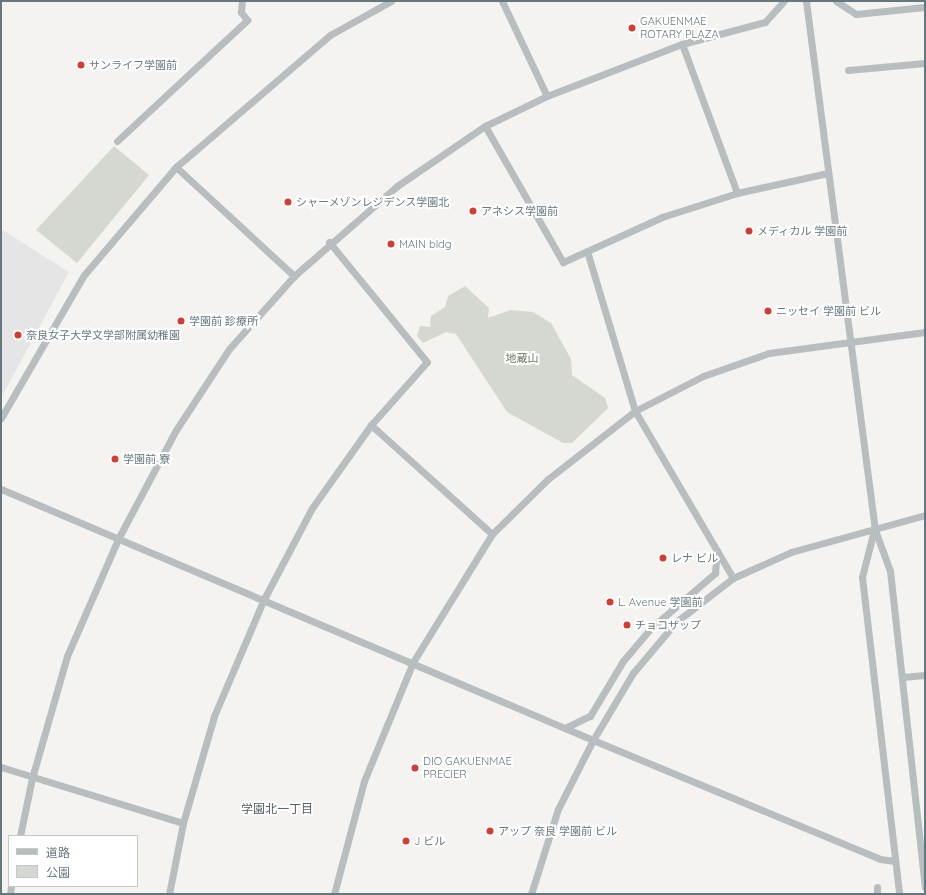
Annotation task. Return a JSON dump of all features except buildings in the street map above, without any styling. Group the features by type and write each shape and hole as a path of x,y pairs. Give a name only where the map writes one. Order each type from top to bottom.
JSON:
{"street":[{"path":"117,141 247,20 241,12 242,1"},
{"path":"1,418 84,275 176,167 330,35 391,1"},
{"path":"502,1 547,96"},
{"path":"20,835 32,778 67,656 118,539 176,430 229,349 294,276 329,242 397,186 485,126 547,96 682,44 765,22 784,1"},
{"path":"806,1 852,342 874,530 890,571 924,863 925,887"},
{"path":"836,1 856,14 925,6"},
{"path":"682,44 737,193"},
{"path":"848,70 925,63"},
{"path":"485,126 563,262 662,217 737,193 828,173"},
{"path":"176,167 294,276"},
{"path":"169,894 182,824 214,716 264,598 312,508 371,425 427,362 329,242"},
{"path":"587,251 635,411 733,578"},
{"path":"334,894 364,781 413,662 492,534 548,479 635,411 703,376 769,353 925,332"},
{"path":"371,425 492,534"},
{"path":"1,489 118,539 264,598 593,740 880,859 895,861"},
{"path":"531,894 558,809 593,740 633,672 676,622 733,578 790,552 874,530 905,518 925,515"},
{"path":"874,530 862,577 899,894"},
{"path":"565,728 590,716 623,661 650,629 715,573 717,550"},
{"path":"902,678 925,675"},
{"path":"1,767 182,824"}],"shaded area":[{"name":"奈良女子大学文学部附属幼稚園","path":"1,229 69,272 1,398"}],"green space":[{"path":"114,146 149,175 77,263 36,230"},
{"name":"地蔵山","path":"465,286 489,308 488,318 511,310 533,312 551,323 571,359 572,375 605,398 608,408 572,443 563,443 507,412 456,334 446,332 423,343 417,336 420,326 430,327 431,316 445,307 448,296"}],"place":[{"name":"GAKUENMAE ROTARY PLAZA","path":"632,28"},
{"name":"サンライフ学園前","path":"81,65"},
{"name":"シャーメゾンレジデンス学園北","path":"288,202"},
{"name":"アネシス学園前","path":"473,211"},
{"name":"メディカル 学園前","path":"749,231"},
{"name":"MAIN bldg","path":"391,244"},
{"name":"ニッセイ 学園前 ビル","path":"768,311"},
{"name":"学園前 診療所","path":"181,321"},
{"name":"奈良女子大学文学部附属幼稚園","path":"18,335"},
{"name":"学園前 寮","path":"115,459"},
{"name":"レナ ビル","path":"663,558"},
{"name":"L. Avenue 学園前","path":"610,602"},
{"name":"チョコザップ","path":"627,625"},
{"name":"DIO GAKUENMAE PRECIER","path":"415,768"},
{"name":"アップ 奈良 学園前 ビル","path":"490,831"},
{"name":"J ビル","path":"406,841"}],"district":[{"name":"学園北一丁目","path":"277,809"}]}
